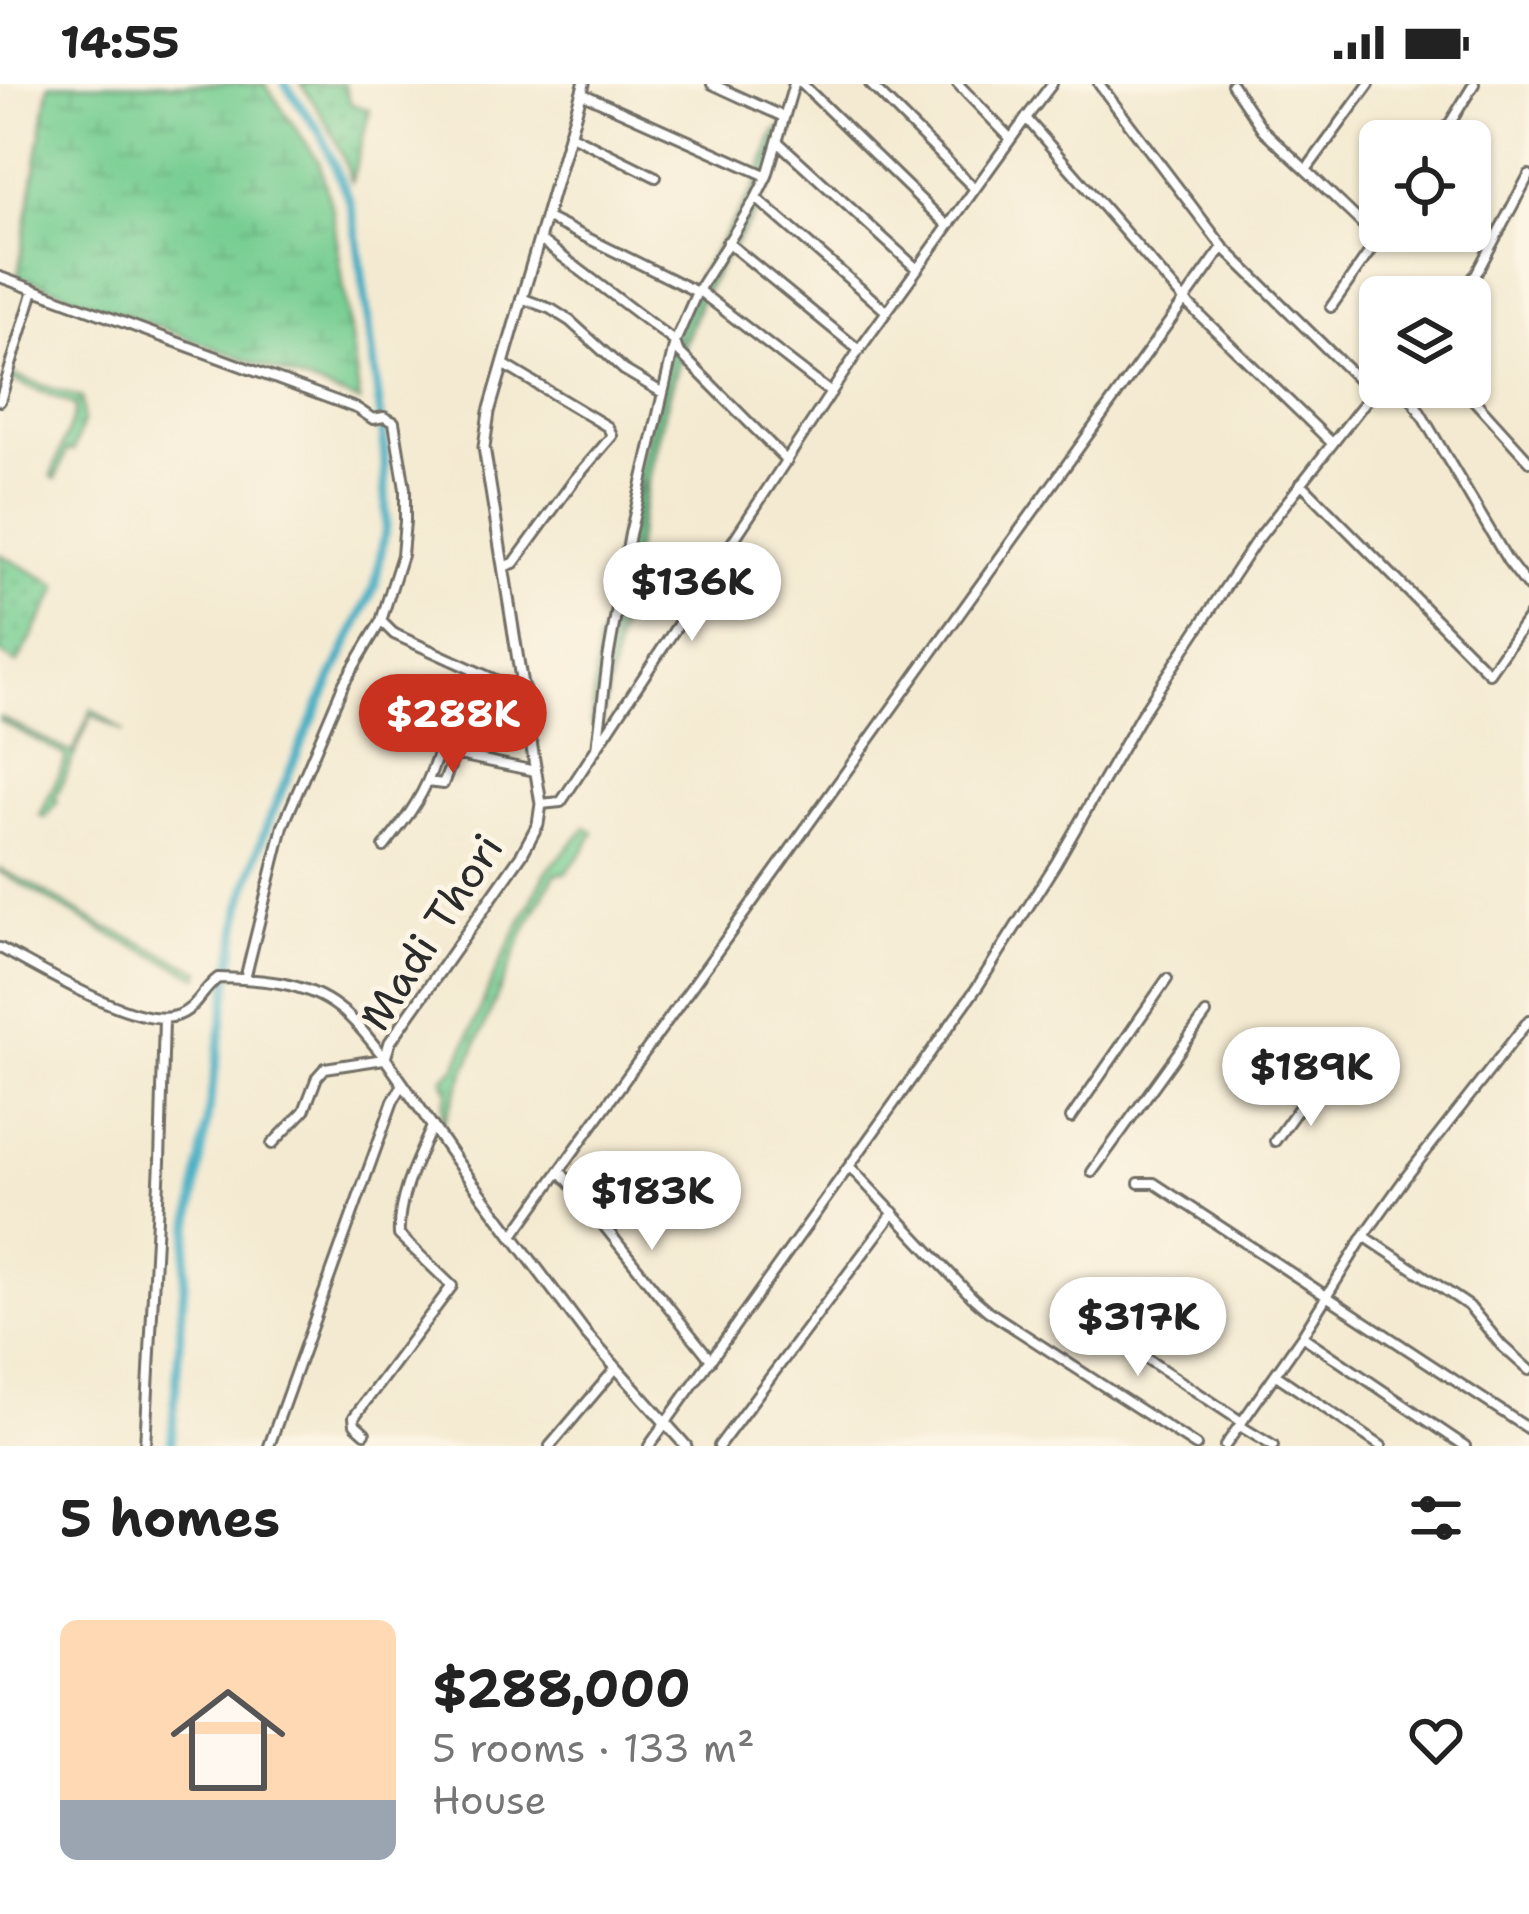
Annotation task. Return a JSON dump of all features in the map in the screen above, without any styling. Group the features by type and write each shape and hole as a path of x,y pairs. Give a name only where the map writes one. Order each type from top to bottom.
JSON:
{"main road":[{"name":"Madi Thori","path":"582,88 488,412 484,447 542,804 538,824 522,854 390,1042 385,1058 512,1238 616,1368 686,1446"}],"street":[{"path":"712,84 784,116"},
{"path":"597,749 630,534 675,342 698,291 767,176 798,84 947,226"},
{"path":"870,84 974,188"},
{"path":"958,84 1010,139"},
{"path":"542,804 561,802 859,350 1052,84"},
{"path":"1099,84 1223,247 1359,380"},
{"path":"1232,84 1263,130 1359,216"},
{"path":"1306,170 1369,84"},
{"path":"1452,120 1474,84"},
{"path":"582,88 767,176"},
{"path":"1026,118 1184,301 1332,443"},
{"path":"569,134 656,177"},
{"path":"778,142 916,268"},
{"path":"1473,276 1529,175"},
{"path":"756,198 886,311"},
{"path":"545,217 698,291 830,394"},
{"path":"538,239 675,342 678,351 787,461"},
{"path":"727,242 859,350"},
{"path":"512,1238 1223,247"},
{"path":"1331,307 1369,252"},
{"path":"0,277 358,409 373,419 384,417 397,428 406,489 402,555 381,621 344,683 283,826 241,980"},
{"path":"0,401 34,290"},
{"path":"521,298 570,321 624,370 663,393"},
{"path":"502,364 608,428 612,436 514,562 503,567"},
{"path":"649,1446 978,986 1141,716 1254,544 1359,408"},
{"path":"1417,408 1508,561 1529,588"},
{"path":"1481,408 1529,461"},
{"path":"1301,483 1489,674 1529,616"},
{"path":"381,621 394,634 511,687 524,688"},
{"path":"384,847 413,811 428,782 459,693 475,671"},
{"path":"428,782 443,784 459,755 535,771"},
{"path":"0,948 141,1016 164,1018 189,1010 211,983 224,978 290,985 332,1003 385,1058"},
{"path":"1071,1118 1167,979"},
{"path":"1092,1172 1206,1014"},
{"path":"145,1446 164,1018"},
{"path":"1226,1446 1364,1236 1529,1020"},
{"path":"272,1144 304,1111 325,1068 385,1058"},
{"path":"269,1446 403,1086"},
{"path":"1275,1141 1310,1091"},
{"path":"365,1433 354,1417 451,1291 452,1286 399,1235 398,1228 413,1169 432,1127"},
{"path":"850,1167 988,1311 1196,1446"},
{"path":"561,1172 711,1360"},
{"path":"1139,1183 1152,1182 1529,1429"},
{"path":"719,1446 894,1212"},
{"path":"1364,1236 1469,1306 1529,1370"},
{"path":"1058,1300 1273,1446"},
{"path":"1302,1336 1465,1446"},
{"path":"550,1446 616,1368"},
{"path":"1276,1375 1381,1446"}],"green space":[{"path":"49,84 265,84 319,161 333,213 360,402 18,275"},
{"path":"301,84 344,84 351,104 370,110 351,183 337,143"},
{"path":"787,123 762,199 706,291 681,356 653,463 599,734 592,724 597,641 613,607 618,543 671,344 698,277 754,188 774,132"},
{"path":"12,375 82,398 83,422 56,479 51,476 75,405 11,380"},
{"path":"0,554 58,589 17,664 0,653"},
{"path":"92,709 124,732 92,715 58,801 45,818 40,816 66,758 0,717 72,753"},
{"path":"586,827 594,833 584,850 566,873 555,874 526,928 441,1128 448,1092 443,1078 456,1067 497,969 546,872"},
{"path":"0,869 109,930 201,971 199,977 104,932"}],"waterway":[{"path":"171,1446 187,1247 241,907 264,833 375,585 386,526 384,442 350,202 320,132 285,84"}]}
